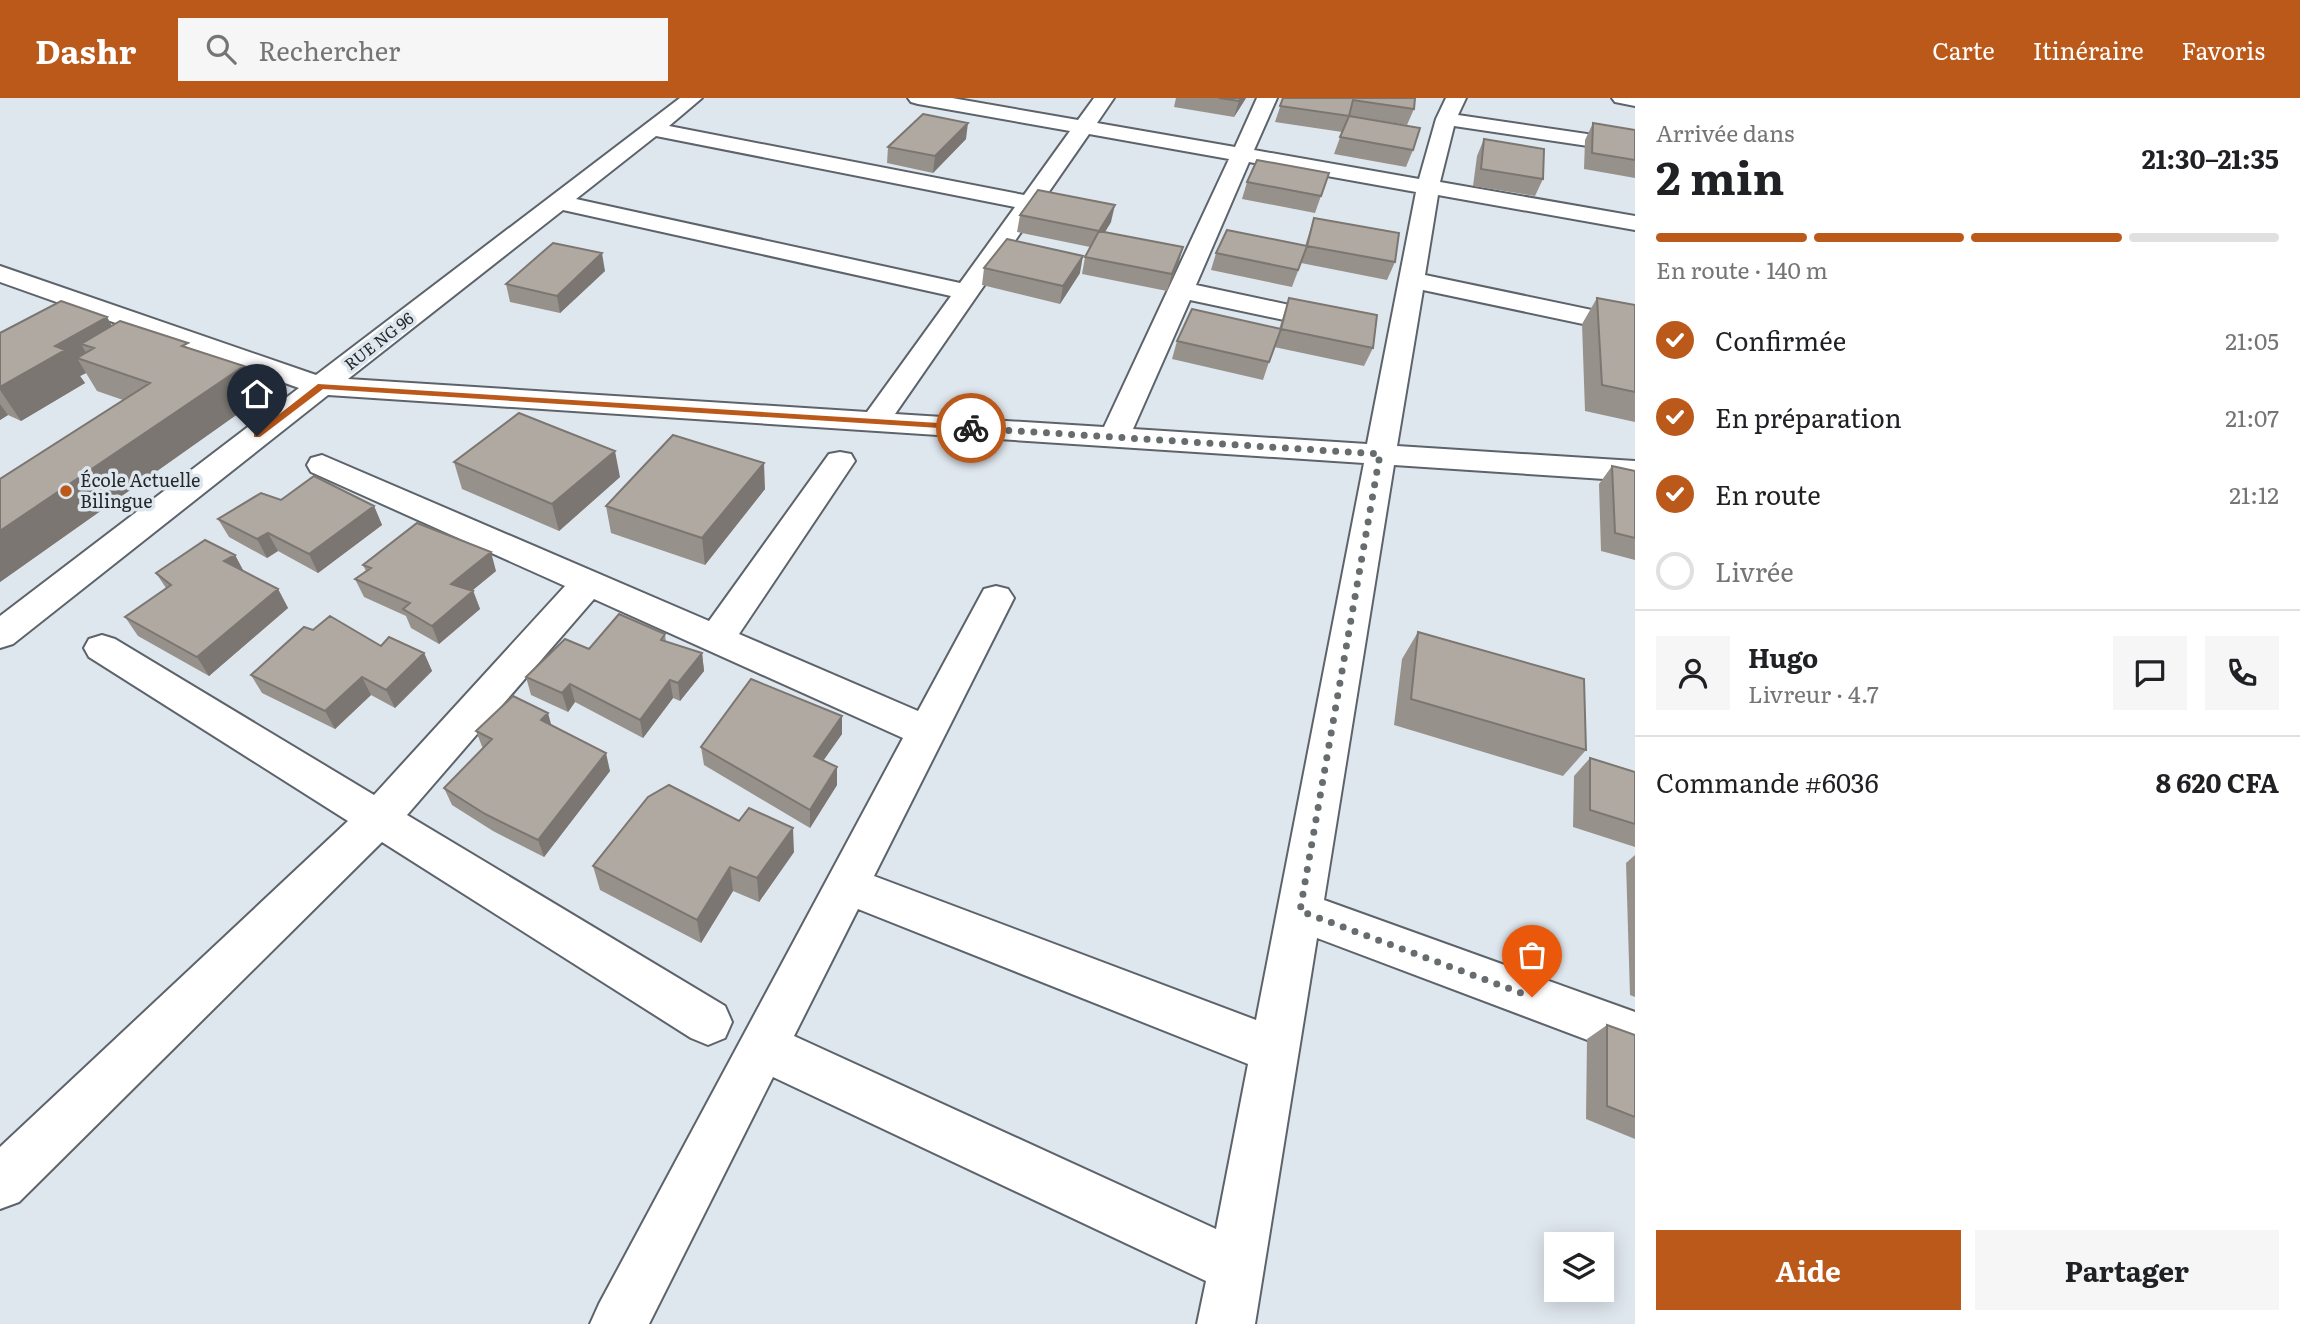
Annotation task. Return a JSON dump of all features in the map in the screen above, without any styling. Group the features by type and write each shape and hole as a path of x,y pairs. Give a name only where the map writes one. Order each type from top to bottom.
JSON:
{"street":[{"name":"RUE NG 96","path":"0,635 692,98"},
{"path":"920,98 1634,223 1635,247"},
{"path":"875,422 1104,98"},
{"path":"1115,437 1267,98"},
{"path":"1622,98 1635,100"},
{"path":"1226,1324 1380,454 1380,332 1411,280 1428,187 1451,109 1635,147"},
{"path":"652,129 1030,203"},
{"path":"558,202 967,292"},
{"path":"0,274 321,386 1635,471"},
{"path":"1411,280 1635,327"},
{"path":"1181,290 1380,332"},
{"path":"716,639 840,461"},
{"path":"322,465 927,732"},
{"path":"0,1183 378,819 589,582"},
{"path":"619,1324 996,598"},
{"path":"102,648 708,1023"},
{"path":"848,885 1275,1051"},
{"path":"1300,911 1635,1035"},
{"path":"763,1047 1237,1267"}],"building":[{"path":"1219,98 1241,98 1239,101"},
{"path":"1283,98 1415,98 1414,109 1353,100 1349,116 1280,106"},
{"path":"923,114 968,123 935,156 888,147"},
{"path":"1349,116 1420,128 1413,150 1340,137"},
{"path":"1593,123 1635,130 1635,160 1592,153"},
{"path":"1484,139 1544,149 1543,179 1481,169"},
{"path":"1257,160 1329,173 1321,196 1247,182"},
{"path":"1038,190 1115,205 1099,231 1020,215"},
{"path":"1314,218 1399,233 1395,262 1307,246"},
{"path":"1227,230 1307,246 1298,270 1216,253"},
{"path":"1099,231 1183,247 1172,274 1085,257"},
{"path":"1007,239 1083,256 1063,286 984,268"},
{"path":"553,243 602,253 557,296 506,284"},
{"path":"1289,298 1377,315 1373,348 1281,329"},
{"path":"1597,298 1635,305 1635,392 1602,385"},
{"path":"61,301 107,317 55,346 65,350 0,387 0,333"},
{"path":"1192,309 1281,329 1269,362 1177,341"},
{"path":"120,321 188,343 182,346 244,366 0,531 0,479 150,383 77,358 94,348 81,344"},
{"path":"519,413 615,451 552,504 454,462"},
{"path":"673,435 764,463 702,538 606,506"},
{"path":"1612,466 1635,471 1635,538 1615,533"},
{"path":"314,476 374,506 309,554 268,533 257,539 218,519 261,493 281,500"},
{"path":"417,523 491,552 451,584 473,591 432,626 403,609 410,603 355,579 371,568 363,565"},
{"path":"205,540 235,555 224,561 278,589 197,657 125,617 171,585 156,573"},
{"path":"619,614 665,634 661,640 702,653 678,683 670,680 640,720 570,684 562,693 526,677 565,639 589,649"},
{"path":"330,616 381,646 389,637 424,653 386,690 362,677 325,711 251,675 304,627 313,630"},
{"path":"1418,632 1584,679 1586,750 1411,699"},
{"path":"751,679 842,716 814,756 837,767 810,810 701,747"},
{"path":"513,696 548,713 541,720 606,753 538,840 485,814 444,788 492,739 476,731"},
{"path":"1590,758 1635,772 1635,824 1590,810"},
{"path":"669,785 739,821 749,808 793,828 757,878 730,867 697,920 593,866 648,797"},
{"path":"1607,1025 1635,1035 1635,1117 1607,1106"}],"way so far":[{"path":"971,428 1380,454 1300,911 1532,997"}],"place":[{"name":"École Actuelle Bilingue","path":"66,491"}],"route":[{"path":"257,436 321,386 971,428"}]}
